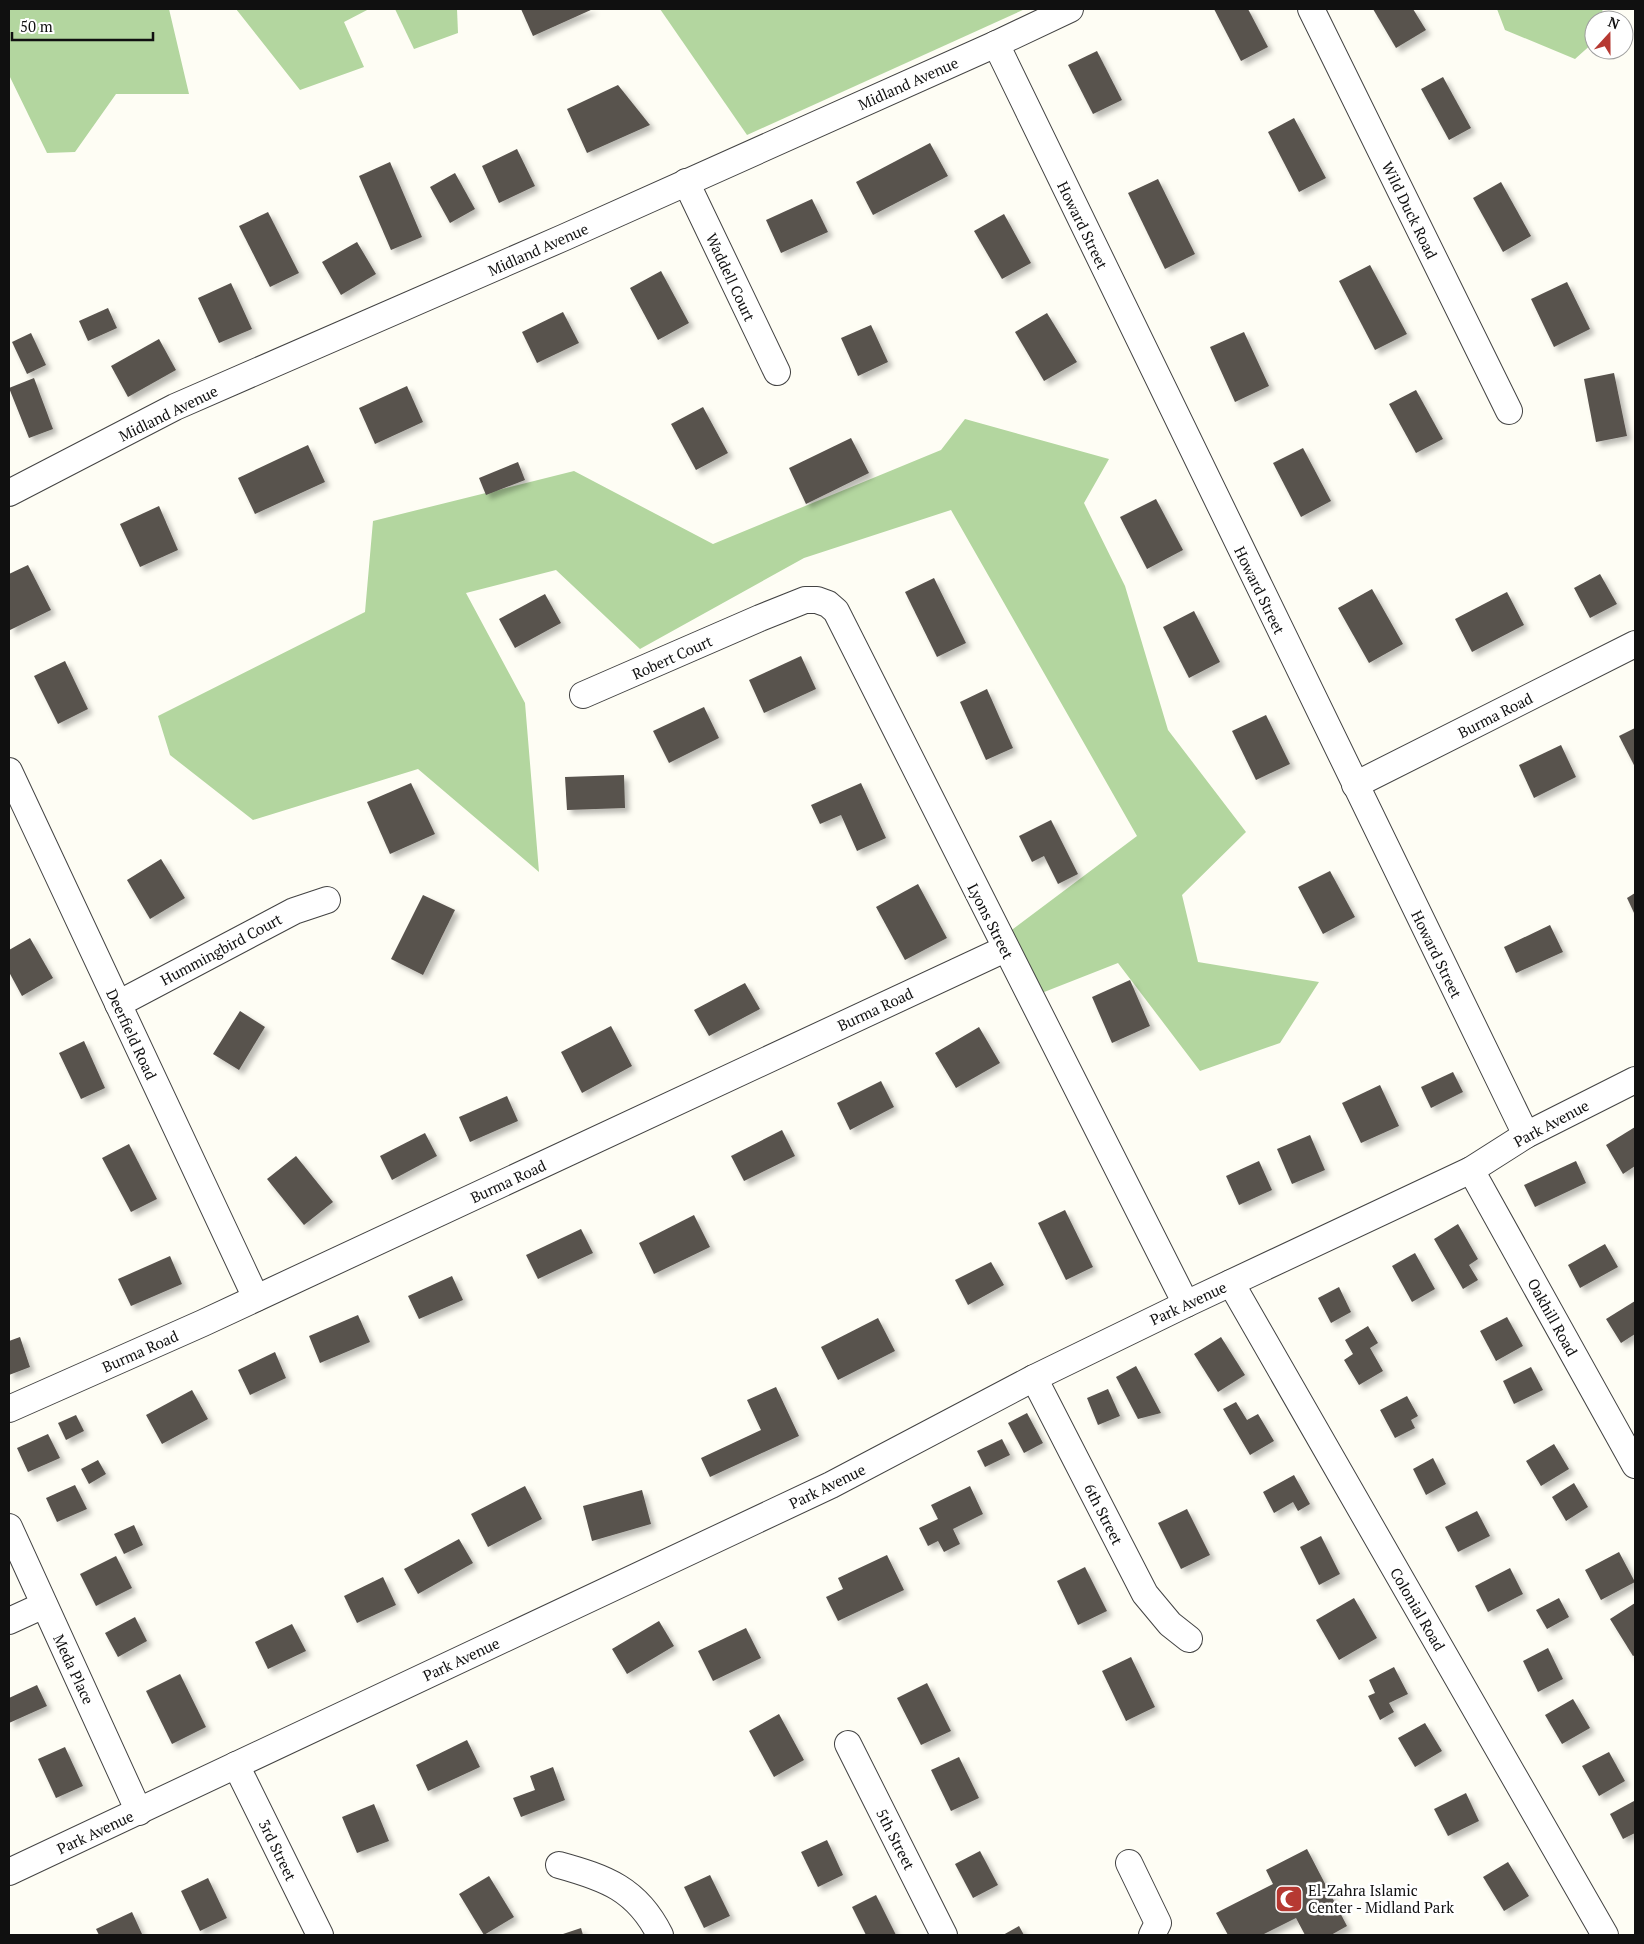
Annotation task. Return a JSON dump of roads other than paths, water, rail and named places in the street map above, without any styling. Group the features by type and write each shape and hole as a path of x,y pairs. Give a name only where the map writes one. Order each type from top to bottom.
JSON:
{"street":[{"name":"Midland Avenue","path":"9,494 175,407 565,237 1070,9"},
{"name":"Wild Duck Road","path":"1311,9 1509,411"},
{"name":"Howard Street","path":"996,44 1526,1134"},
{"name":"Waddell Court","path":"686,182 776,372"},
{"name":"Lyons Street","path":"760,618 805,600 817,600 828,604 836,611 1005,949 1186,1304"},
{"name":"Robert Court","path":"583,695 760,618"},
{"name":"Burma Road","path":"1355,785 1635,644"},
{"name":"Deerfield Road","path":"9,771 256,1298"},
{"name":"Hummingbird Court","path":"118,1004 294,911 327,900"},
{"name":"Burma Road","path":"9,1409 256,1298 1005,949"},
{"name":"Park Avenue","path":"9,1872 831,1485 1034,1378 1471,1170 1526,1134 1635,1080"},
{"name":"Oakhill Road","path":"1471,1170 1635,1465"},
{"name":"Colonial Road","path":"1231,1283 1605,1935"},
{"name":"6th Street","path":"1034,1378 1145,1594 1170,1624 1189,1639"},
{"name":"Meda Place","path":"9,1527 139,1812"},
{"path":"9,1621 44,1605"},
{"name":"5th Street","path":"848,1744 944,1935"},
{"name":"3rd Street","path":"236,1764 320,1935"},
{"path":"1129,1863 1158,1923 1152,1935"},
{"path":"559,1865 582,1871 618,1886 639,1902 660,1935"}],"place":[{"name":"El-Zahra Islamic Center - Midland Park","path":"1289,1899"}]}
